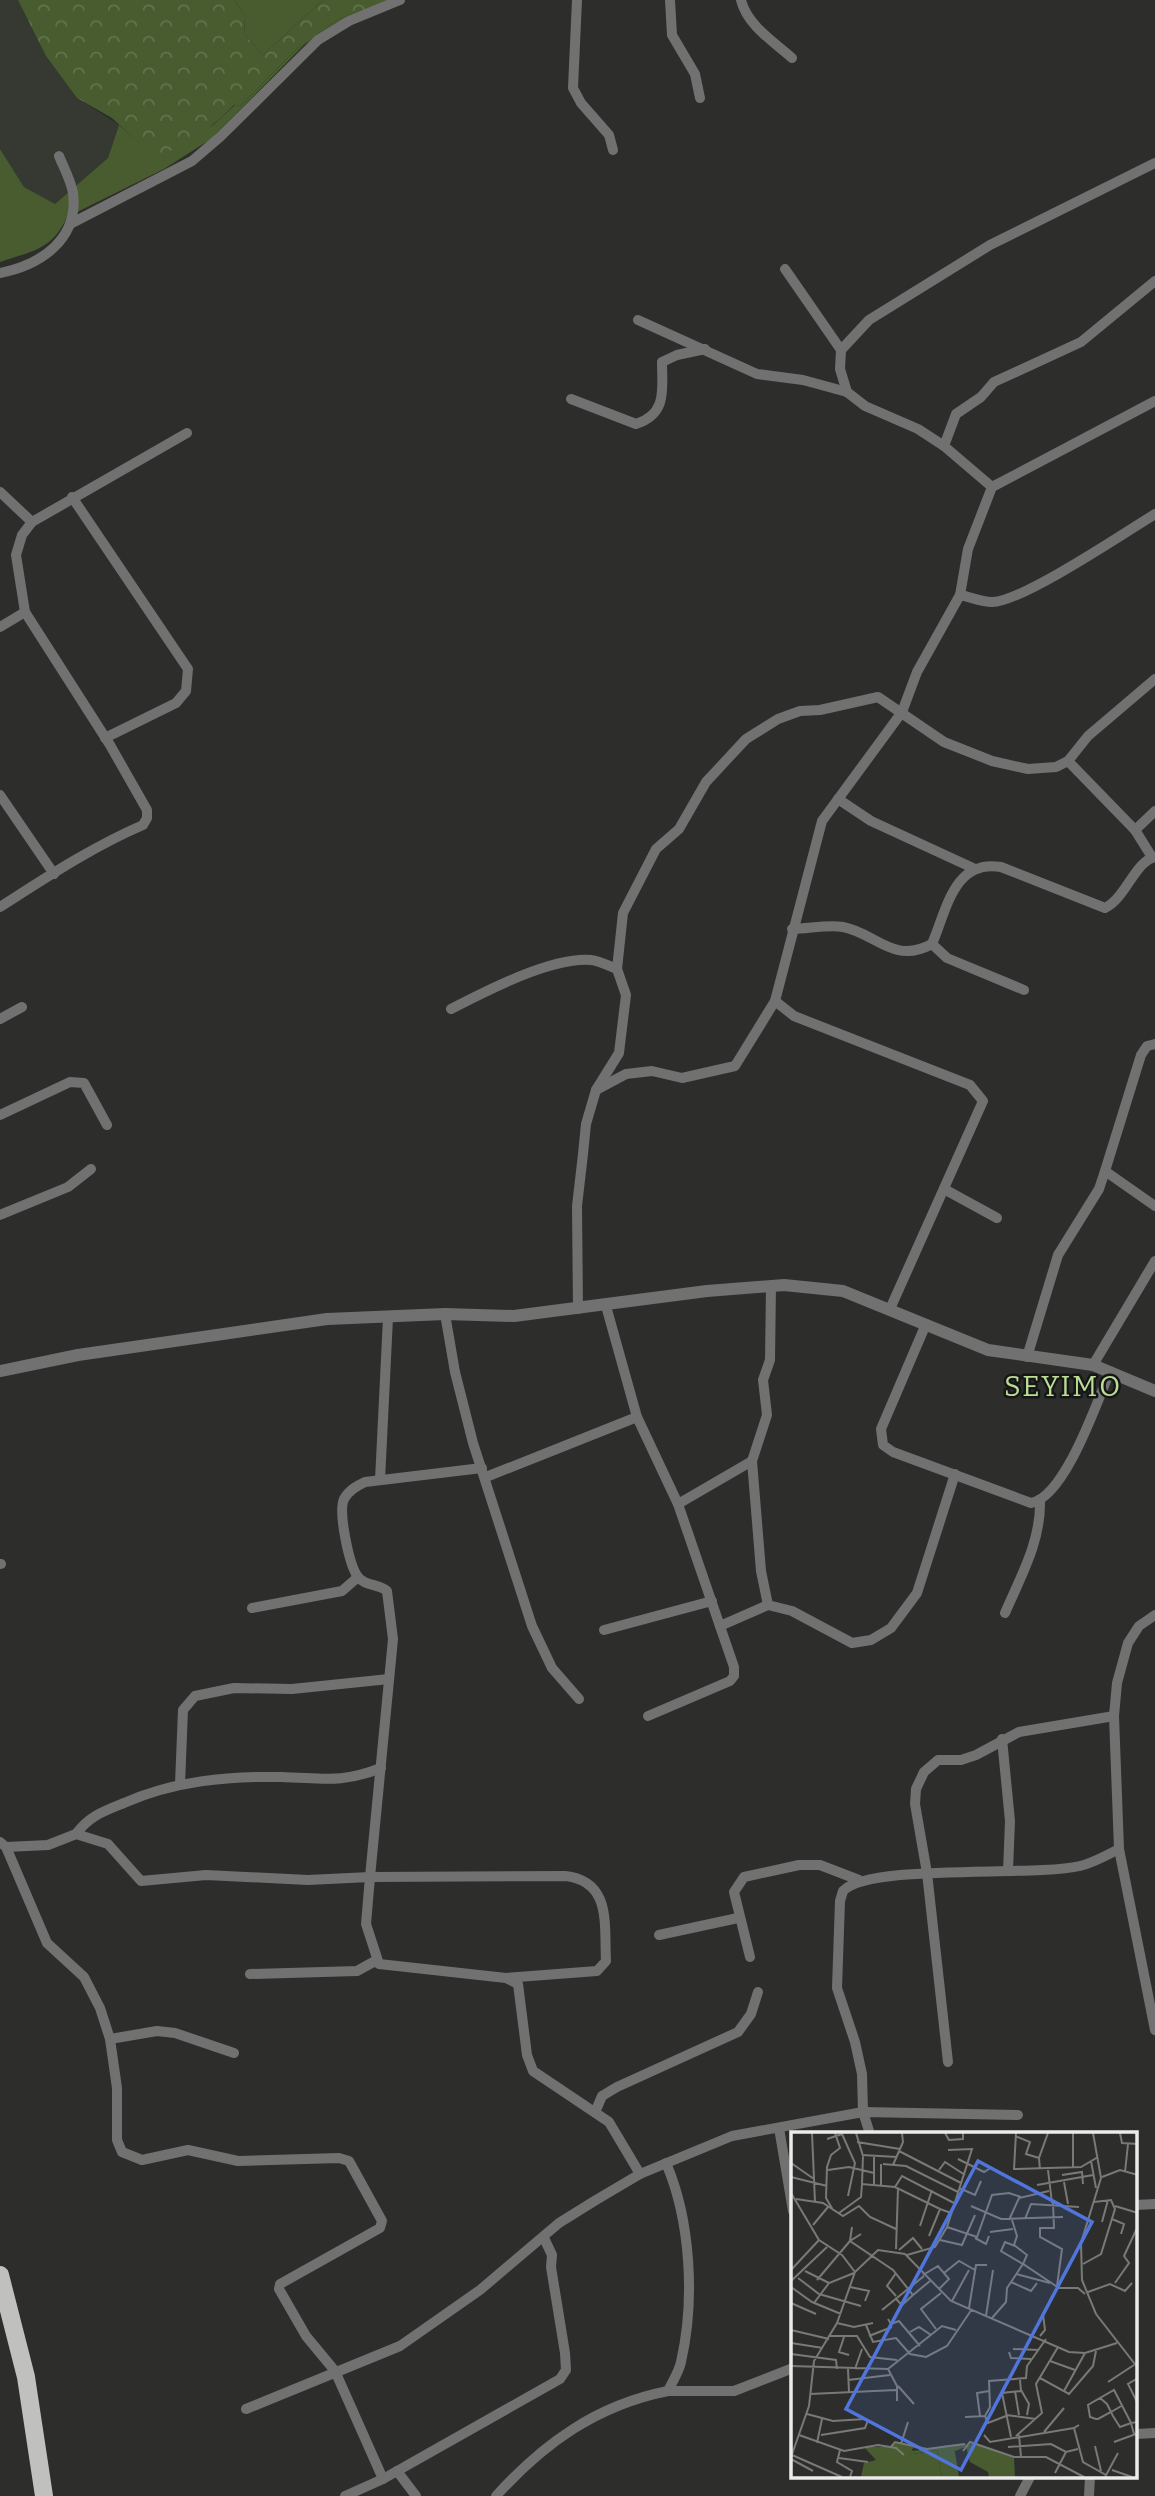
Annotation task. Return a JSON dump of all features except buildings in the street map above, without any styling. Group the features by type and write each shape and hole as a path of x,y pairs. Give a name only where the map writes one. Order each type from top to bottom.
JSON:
{"highway":[{"path":"0,2275 26,2377 44,2496"}],"street":[{"path":"0,273 38,260 56,248 72,223 192,161 318,40 349,21 400,0"},
{"path":"577,0 573,88 581,103 609,135 613,150"},
{"path":"670,0 672,35 695,74 700,98"},
{"path":"741,0 743,9 757,27 792,58"},
{"path":"60,156 72,190 72,223"},
{"path":"841,350 869,320 990,245 1155,163"},
{"path":"785,269 841,350 840,369 847,392"},
{"path":"944,446 956,414 981,397 994,382 1081,342 1155,281"},
{"path":"638,320 757,374 803,380 847,392 865,406 918,429 944,446 992,487"},
{"path":"571,399 636,424 646,421 654,414 663,397 662,362 677,355 705,349"},
{"path":"596,1090 626,1074 652,1071 682,1078 735,1066 775,1001 822,821 902,712 917,672 960,595 968,549 992,487 1155,401"},
{"path":"0,907 54,874 80,854 143,825 147,818 140,798 105,738 25,612 16,555 22,535 32,522 72,497 187,433"},
{"path":"0,492 32,522"},
{"path":"72,497 188,669 186,691 176,703 105,738"},
{"path":"960,595 994,603 1012,596 1045,582 1155,514"},
{"path":"0,627 25,612"},
{"path":"578,1309 577,1206 586,1124 596,1090 619,1053 626,995 617,970 622,914 656,849 679,829 706,782 746,739 778,719 800,711 820,710 878,697 944,742 992,761 1028,769 1056,767 1068,761 1088,736 1155,679"},
{"path":"792,929 839,926 855,930 899,951 923,948 932,944 960,877 973,868 987,864 1105,908 1117,902 1144,862 1153,857 1135,830 1068,761"},
{"path":"0,795 54,874"},
{"path":"838,799 883,827 973,868"},
{"path":"1135,830 1155,811"},
{"path":"932,944 947,958 1024,989"},
{"path":"451,1009 502,983 561,964 593,960 617,970"},
{"path":"775,1001 794,1016 976,1089 983,1101 890,1309"},
{"path":"0,1019 22,1007"},
{"path":"1027,1357 1058,1255 1099,1189 1142,1055 1147,1046 1155,1044"},
{"path":"0,1115 70,1082 84,1083 107,1125"},
{"path":"0,1215 68,1187 91,1169"},
{"path":"1105,1171 1155,1206"},
{"path":"944,1189 997,1218"},
{"path":"1093,1366 1155,1261"},
{"path":"768,1605 761,1571 752,1461 766,1415 763,1380 770,1360 771,1286"},
{"path":"0,1371 327,1319 446,1314 514,1317 707,1291 771,1286 827,1287 890,1309 988,1350 1093,1366 1155,1391"},
{"path":"606,1306 637,1417 678,1504 712,1601 734,1676 730,1681 648,1716"},
{"path":"446,1314 456,1372 532,1626 552,1668 579,1699"},
{"path":"380,1480 388,1318"},
{"path":"926,1324 881,1429 881,1437 888,1449 1031,1503 1040,1501 1061,1477 1110,1371"},
{"path":"76,1834 108,1844 141,1881 206,1875 308,1880 370,1877 578,1877 593,1885 604,1902 606,1961 597,1971 506,1978 383,1966 377,1960 366,1924 370,1877 389,1679 393,1621 390,1596 382,1587 358,1577 348,1548 341,1509 343,1501 355,1487 380,1480 484,1472 637,1417"},
{"path":"678,1504 752,1461"},
{"path":"720,1626 768,1605 792,1611 852,1643 871,1640 891,1628 917,1593 954,1474"},
{"path":"1005,1613 1041,1524 1040,1501"},
{"path":"251,1608 342,1591 358,1577"},
{"path":"604,1630 712,1601"},
{"path":"1155,1615 1139,1626 1128,1643 1117,1683 1114,1716 1119,1849 1155,2030"},
{"path":"180,1784 183,1710 195,1696 234,1688 292,1689 389,1679"},
{"path":"948,2062 927,1873 915,1804 916,1789 924,1772 938,1760 961,1760 976,1755 1002,1739 1040,1727 1114,1716"},
{"path":"1002,1739 1010,1821 1008,1871"},
{"path":"381,1768 336,1781 252,1777 180,1784 154,1790 87,1819 76,1834 48,1844 3,1845 38,1927 57,1955 84,1977 100,2008 110,2039 117,2088 117,2140 127,2156 142,2160 188,2150 238,2161 339,2158 349,2161 382,2221 380,2228 279,2286 306,2336 335,2371 383,2479"},
{"path":"750,1957 738,1918 734,1892 744,1877 799,1865 820,1865 859,1880 927,1873 1082,1866 1119,1849"},
{"path":"859,1880 843,1891 840,1901 837,1989 862,2074 863,2112 869,2132"},
{"path":"659,1935 738,1918"},
{"path":"250,1974 357,1971 377,1960"},
{"path":"1142,1974 1155,1973"},
{"path":"506,1978 518,1984 527,2055 533,2071 560,2092 596,2110 617,2131 640,2174"},
{"path":"596,2110 602,2096 617,2087 738,2032 751,2014 758,1992"},
{"path":"110,2039 157,2031 176,2032 234,2053"},
{"path":"246,2409 412,2338 497,2278 559,2223 640,2174 747,2131 779,2128 863,2112 1018,2115"},
{"path":"779,2128 791,2199"},
{"path":"666,2164 678,2195 689,2304 681,2363 668,2391"},
{"path":"345,2496 383,2479 549,2387 566,2370 552,2255 544,2238"},
{"path":"496,2496 516,2474 592,2416 639,2397 668,2391 734,2390 791,2369"},
{"path":"397,2471 415,2496"},
{"path":"1020,2496 1029,2478"},
{"path":"1090,2478 1090,2496"}],"shaded area":[{"path":"0,0 18,0 46,56 77,98 119,125 108,158 55,204 24,187 0,149"}],"green space":[{"path":"18,0 234,0 245,16 244,34 263,55 323,0 390,0 337,20 297,49 240,106 234,105 207,130 187,143 153,156 112,118 77,98 46,56"},
{"path":"234,0 323,0 263,55 244,34 245,16"},
{"path":"390,0 336,23 304,45 211,139 164,169 67,217 55,236 40,248 0,262 0,149 24,187 55,204 108,158 119,125 153,155 213,125 235,105 240,106 297,49 337,20"}],"district":[{"name":"SEYIMO","path":"1063,1386"}]}
